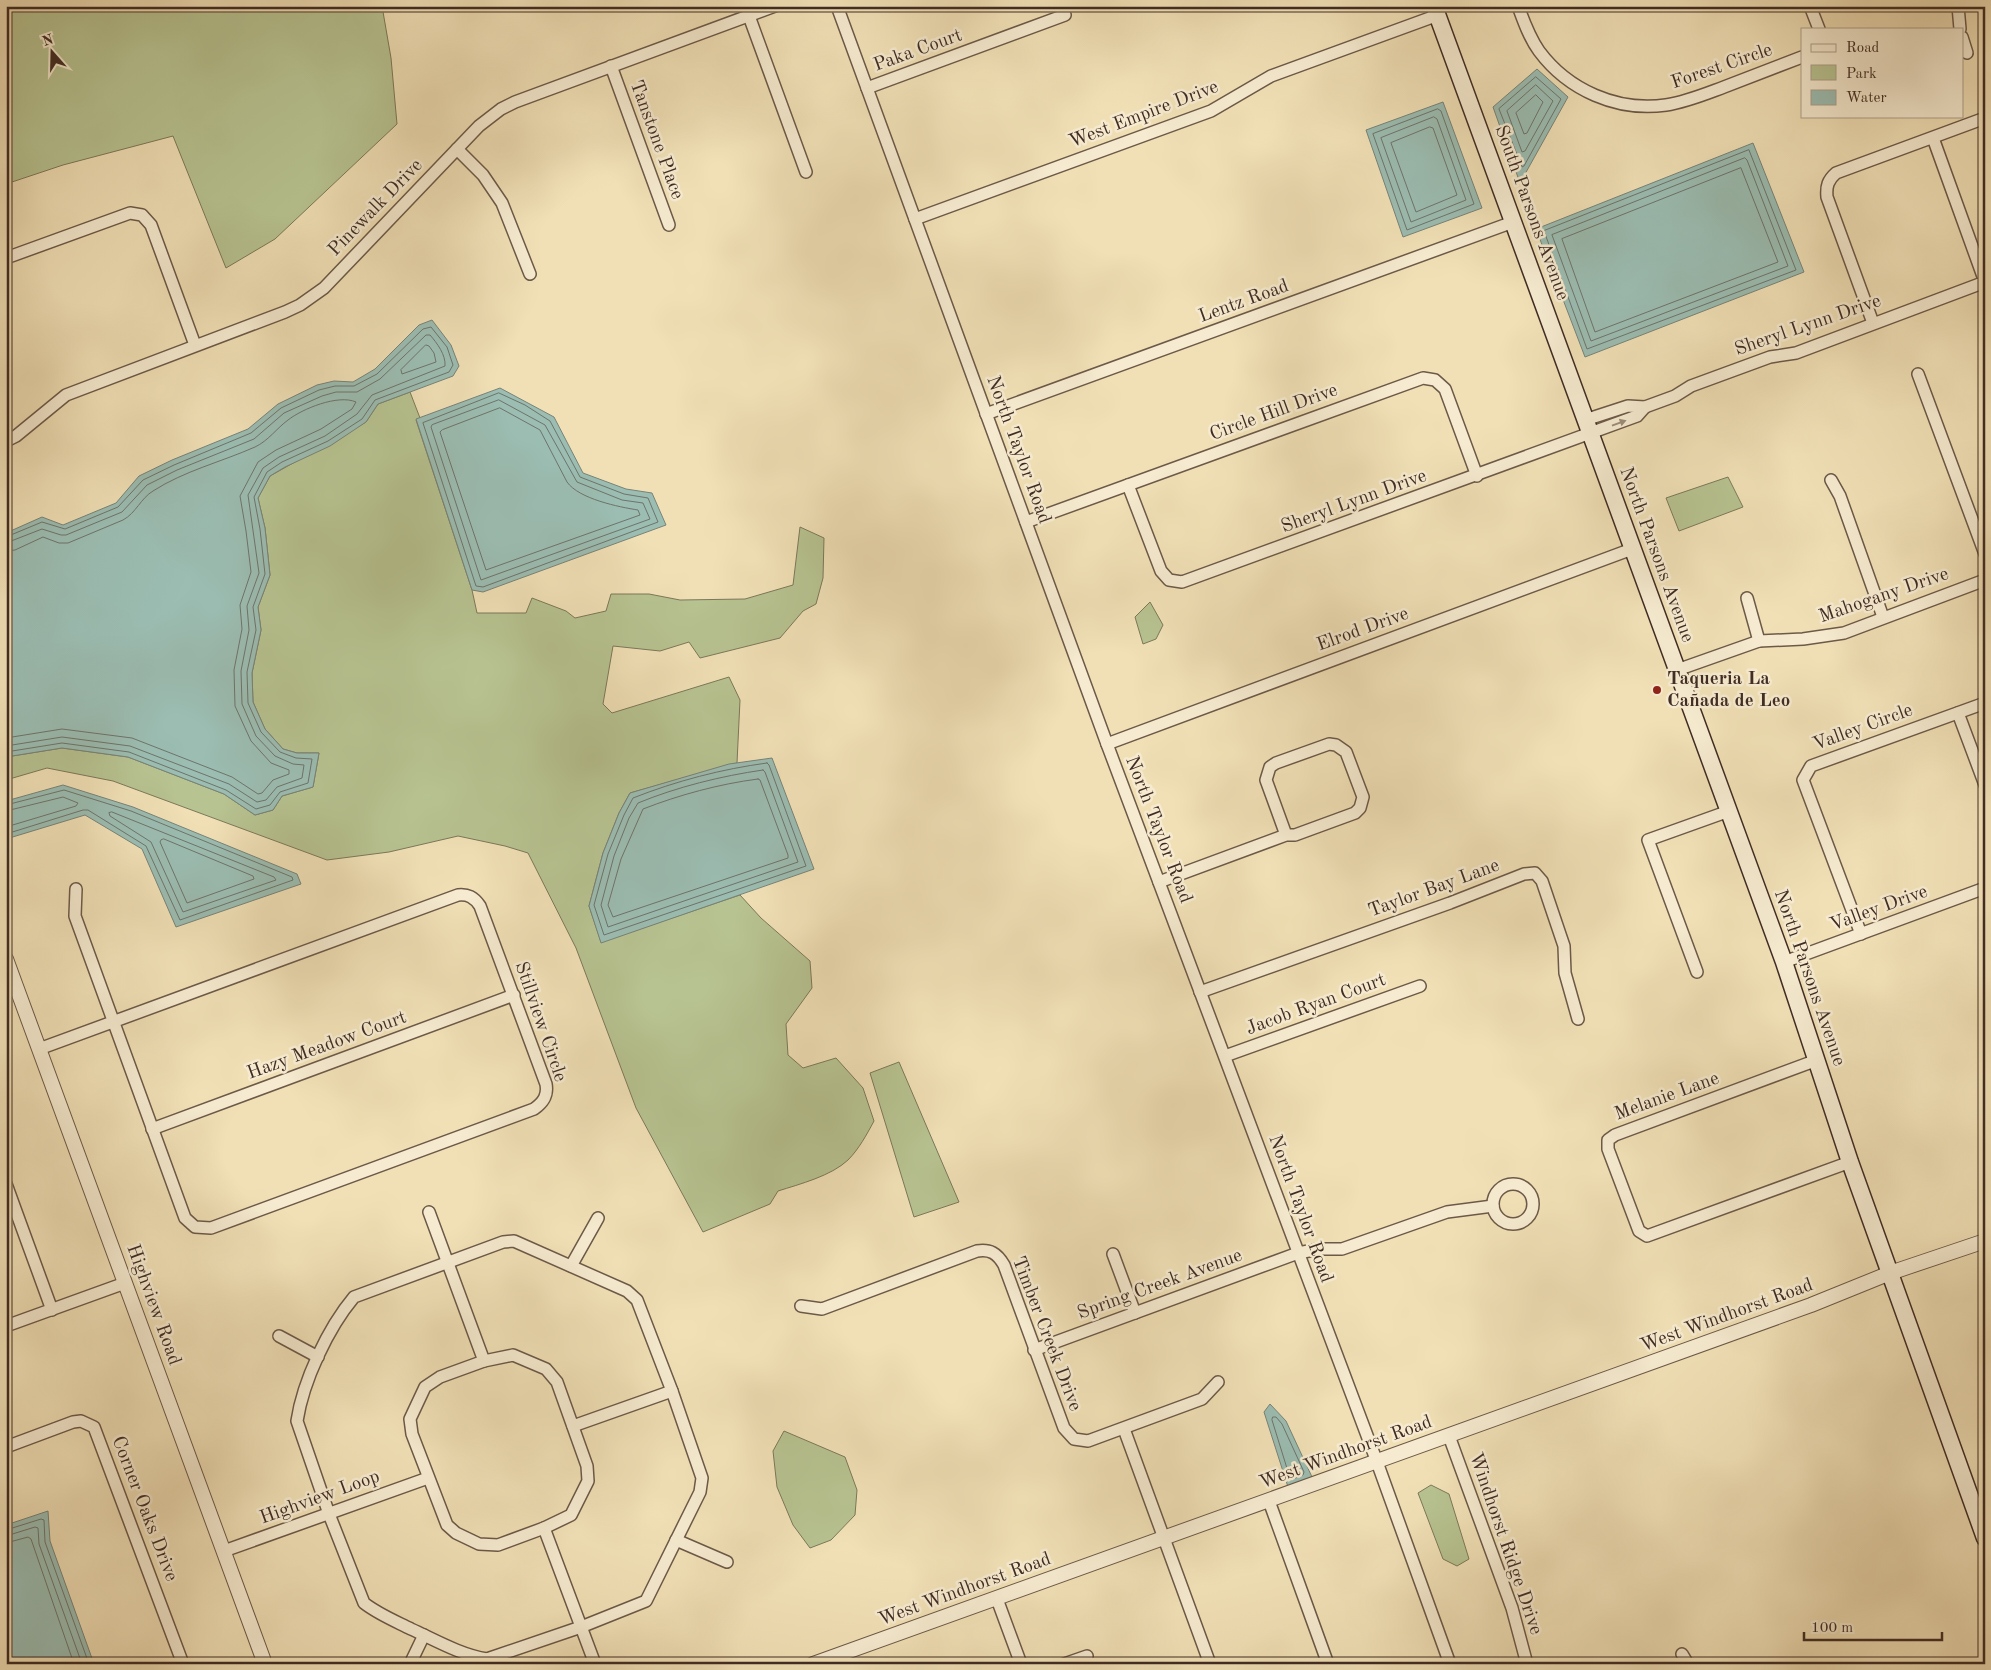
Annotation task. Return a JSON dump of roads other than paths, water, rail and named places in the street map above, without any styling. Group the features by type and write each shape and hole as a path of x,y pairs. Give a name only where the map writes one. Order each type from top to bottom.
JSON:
{"main road":[{"name":"South Parsons Avenue","path":"1436,11 1587,427"},
{"name":"North Parsons Avenue","path":"1587,427 1730,811 1784,962 1850,1162 1985,1538"}],"street":[{"name":"Pinewalk Drive","path":"6,441 16,436 66,394 285,312 312,297 324,288 479,126 501,109 515,102 774,6"},
{"name":"North Taylor Road","path":"837,6 1107,744 1377,1462 1450,1664"},
{"name":"Forest Circle","path":"1518,6 1527,30 1538,50 1552,66 1583,90 1622,104 1642,107 1666,105 1689,100 1801,57"},
{"path":"1810,6 1819,28"},
{"path":"1958,6 1960,28"},
{"name":"West Empire Drive","path":"915,219 1211,111 1272,76 1436,11"},
{"name":"Paka Court","path":"868,88 1065,15"},
{"path":"749,16 806,172"},
{"path":"1964,43 1967,53"},
{"name":"Tanstone Place","path":"611,66 669,225"},
{"path":"1873,323 1828,197 1827,184 1830,178 1836,173 1985,118"},
{"path":"1933,138 1985,282"},
{"path":"457,149 483,175 502,203 530,274"},
{"path":"6,258 130,213 142,215 151,225 195,345"},
{"name":"Lentz Road","path":"986,414 1513,222"},
{"name":"Sheryl Lynn Drive","path":"1128,485 1161,571 1169,580 1182,582 1477,476 1587,427 1628,406 1645,407 1675,396 1691,386 1770,357 1796,352 1985,282"},
{"path":"1918,374 1985,554"},
{"name":"Circle Hill Drive","path":"1026,522 1429,377 1441,383 1445,389 1477,476"},
{"path":"1830,480 1840,496 1883,617"},
{"name":"Elrod Drive","path":"1107,744 1632,549"},
{"name":"Mahogany Drive","path":"1677,670 1759,640 1822,637 1844,632 1985,580"},
{"path":"1747,598 1759,640"},
{"name":"Valley Circle","path":"1861,934 1803,780 1811,766 1985,703"},
{"path":"1958,713 1985,785"},
{"path":"1159,882 1355,813 1360,808 1363,797 1346,752 1341,748 1329,744 1276,763 1270,767 1266,780 1286,836"},
{"path":"1698,972 1648,840 1730,811"},
{"name":"Taylor Bay Lane","path":"1200,992 1441,907 1524,874 1535,873 1542,881 1564,946 1565,973 1578,1019"},
{"name":"Valley Drive","path":"1784,962 1985,888"},
{"path":"76,890 75,916 114,1022"},
{"name":"Stillview Circle","path":"39,1049 448,899 464,895 476,900 480,906 514,995 546,1084 547,1092 541,1104 534,1109 211,1228 202,1229 195,1227 185,1218 114,1022"},
{"name":"Highview Road","path":"6,959 265,1664"},
{"name":"Jacob Ryan Court","path":"1224,1056 1420,986"},
{"name":"Hazy Meadow Court","path":"152,1129 514,995"},
{"name":"Melanie Lane","path":"1817,1060 1615,1135 1608,1140 1608,1149 1639,1231 1646,1236 1850,1162"},
{"path":"6,1184 9,1203 52,1310"},
{"name":"Spring Creek Avenue","path":"1034,1350 1298,1253 1319,1249 1342,1249 1447,1212 1493,1206"},
{"path":"429,1212 484,1361"},
{"path":"570,1266 598,1218"},
{"path":"514,1240 570,1266 627,1291 637,1300 672,1391 702,1478 700,1492 646,1601 581,1627 487,1659 473,1657 373,1610 364,1603 329,1514 297,1422 300,1407 318,1357 346,1307 354,1297 503,1242 514,1240"},
{"name":"West Windhorst Road","path":"814,1664 1825,1300 1890,1273 1985,1241"},
{"name":"Timber Creek Drive","path":"801,1306 822,1308 976,1251 984,1250 992,1252 999,1257 1004,1265 1034,1350 1068,1435 1080,1441 1088,1441 1124,1429 1202,1399 1218,1382"},
{"path":"1113,1254 1135,1313"},
{"path":"6,1326 126,1283"},
{"path":"279,1336 318,1357"},
{"path":"512,1355 546,1369 557,1382 573,1426 588,1466 588,1481 571,1515 544,1528 498,1545 479,1544 456,1533 447,1525 412,1434 410,1419 425,1387 440,1376 484,1361 512,1355"},
{"path":"573,1426 672,1391"},
{"name":"Corner Oaks Drive","path":"6,1447 73,1422 81,1421 94,1427 184,1664"},
{"path":"1124,1429 1210,1664"},
{"name":"Windhorst Ridge Drive","path":"1449,1436 1512,1608 1527,1664"},
{"name":"Highview Loop","path":"224,1551 428,1478"},
{"path":"1269,1501 1328,1664"},
{"path":"544,1528 595,1664"},
{"path":"676,1540 727,1562"},
{"path":"997,1599 1021,1664"},
{"path":"410,1664 424,1635"},
{"path":"1064,1664 1087,1656"}],"water":[{"path":"1537,69 1568,97 1520,183 1493,107"},
{"path":"1443,102 1482,208 1403,237 1366,130"},
{"path":"1753,143 1804,272 1585,357 1536,229"},
{"path":"432,320 451,345 459,366 453,376 378,404 366,422 330,446 270,476 258,498 265,528 270,575 258,607 261,630 252,673 253,702 265,729 283,749 297,753 319,753 313,787 282,796 273,810 255,815 224,794 128,757 62,748 6,757 6,533 42,517 63,525 116,503 139,476 172,460 248,429 278,404 317,385 334,381 353,382 375,369 419,325"},
{"path":"500,388 554,417 583,473 626,489 652,493 666,525 483,592 472,590 416,419"},
{"path":"772,758 814,869 601,943 589,906 603,853 619,813 630,793 729,764"},
{"path":"63,785 133,807 297,874 301,884 176,927 142,849 85,815 6,839 6,801"},
{"path":"1270,1404 1286,1421 1312,1477 1288,1487 1264,1412"},
{"path":"48,1511 50,1541 94,1664 6,1664 6,1525"}],"place":[{"name":"Taqueria La Cañada de Leo","path":"1657,690"}]}
